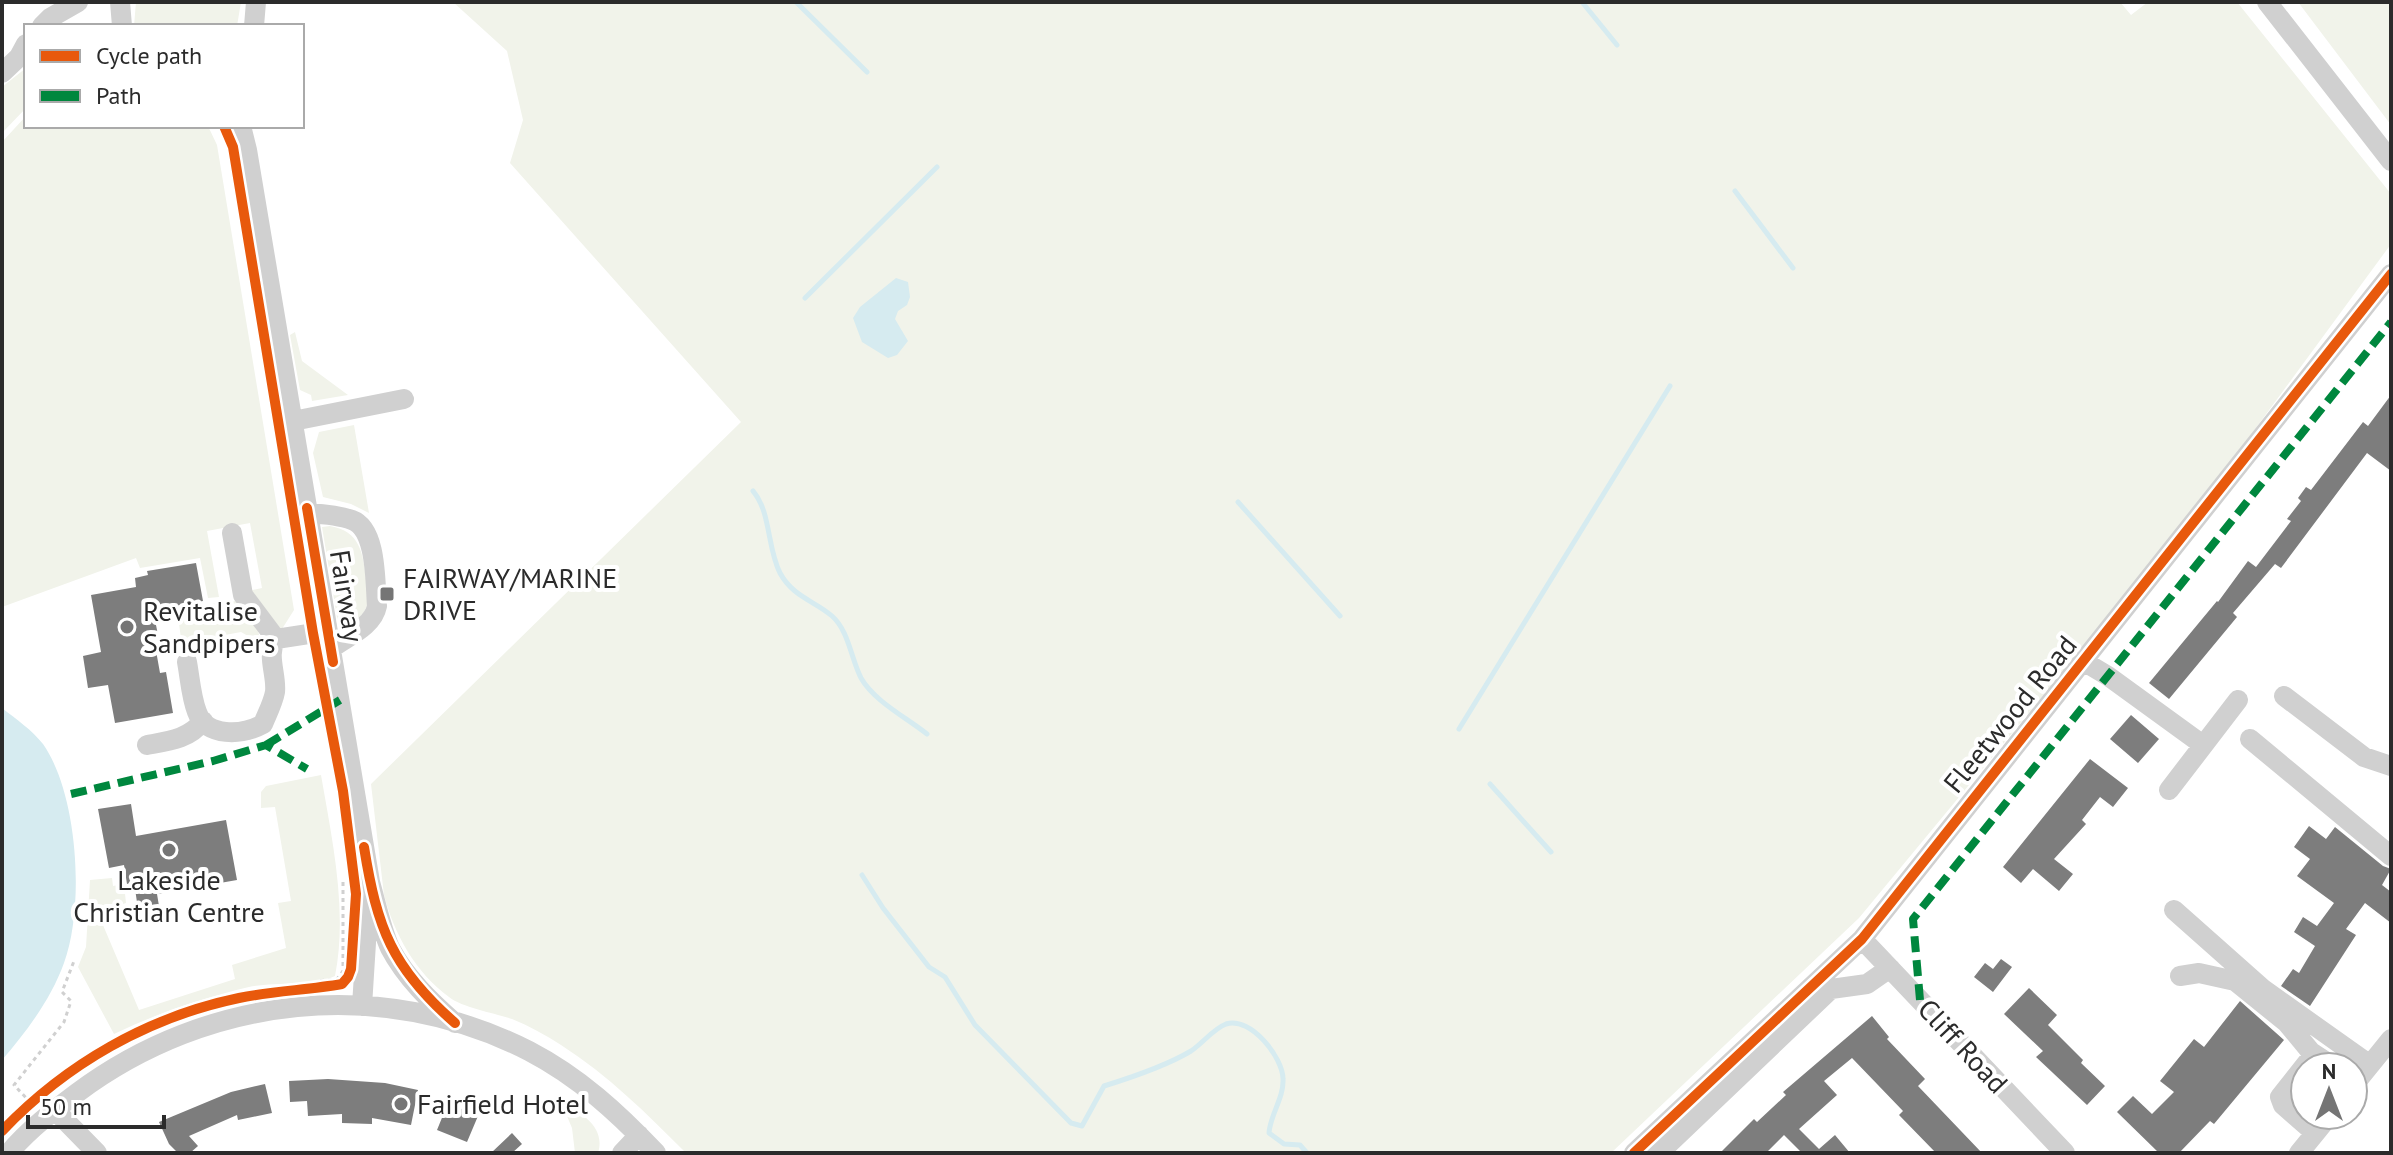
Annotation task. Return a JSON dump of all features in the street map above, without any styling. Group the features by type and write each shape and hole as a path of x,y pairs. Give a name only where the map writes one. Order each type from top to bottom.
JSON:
{"street":[{"path":"44,24 78,2"},
{"path":"120,2 122,24"},
{"path":"254,24 256,2"},
{"path":"2267,2 2391,161"},
{"path":"2,73 24,52"},
{"name":"Fairway","path":"242,128 329,640 356,882 362,1006"},
{"name":"Fleetwood Road","path":"1634,1153 1862,939 2391,274"},
{"path":"293,421 404,399"},
{"path":"276,639 329,640 367,624 376,614 370,538 363,527 354,520 308,513"},
{"path":"232,533 243,595 276,639"},
{"path":"187,662 197,714 212,728 240,733 263,724 275,690 272,645 276,639"},
{"path":"2083,661 2203,745"},
{"path":"2284,696 2364,757 2391,766"},
{"path":"2169,790 2238,700"},
{"path":"147,745 186,737 203,721"},
{"path":"2250,739 2391,856"},
{"name":"Fairway","path":"356,882 399,963 429,1000 455,1023"},
{"path":"2174,910 2263,989 2370,1065 2391,1039"},
{"name":"Cliff Road","path":"1862,939 2065,1153"},
{"path":"1659,1153 1831,989 1867,984 1890,968"},
{"path":"2180,976 2199,973 2235,981 2287,1023 2311,1051"},
{"path":"9,1153 54,1109 105,1072 148,1047 234,1017 312,1005 362,1006 411,1012 508,1041 561,1069 601,1098 656,1153"},
{"path":"2289,1086 2280,1097 2289,1110"},
{"path":"54,1109 97,1153"},
{"path":"2299,1153 2315,1133 2313,1131"},
{"path":"622,1153 639,1135"}],"path":[{"path":"290,1008 318,981 337,979 343,971 356,882"},
{"path":"309,988 342,984 348,977 355,907"},
{"path":"31,1103 14,1085 64,1022 71,1001 62,992 74,961"}],"shaded area":[{"path":"136,2 241,2 237,24 134,24"},
{"path":"453,2 2120,2 2131,15 2148,2 2237,2 2391,194 2391,244 2189,519 1859,918 1611,1153 686,1153 611,1082 561,1045 512,1019 455,1001 437,987 408,952 384,895 371,784 741,422 510,163 523,120 507,51"},
{"path":"2298,2 2391,2 2391,125"},
{"path":"24,70 24,110 2,133 2,87"},
{"path":"24,118 24,128 209,128 217,145 294,610 282,629 271,622 248,591 262,588 250,523 207,531 219,597 208,598 200,558 140,568 136,558 2,607 2,142"},
{"path":"896,278 908,282 910,297 895,319 908,341 897,355 888,358 862,342 853,318 860,307"},
{"path":"295,332 302,361 348,395 312,401 311,395 300,390 290,335"},
{"path":"354,425 369,513 351,504 323,497 313,453 319,432"},
{"path":"330,526 348,533 358,545 367,591 367,606 363,613 339,629 322,527"},
{"path":"235,601 257,625 259,635 248,636 241,632 225,635 221,640 182,646 178,616 211,610 211,604"},
{"path":"2,708 39,739 55,765 71,820 76,882 71,939 59,976 38,1014 2,1060"},
{"path":"321,775 339,901 339,951 335,976 232,991 164,1013 114,1034 78,967 86,947 90,880 112,878 113,886 124,884 126,903 109,909 111,914 100,918 139,1010 235,979 232,965 286,948 278,903 291,901 275,807 261,808 261,792 266,786"},
{"path":"564,1100 596,1129 600,1144 598,1153 575,1153 572,1128 561,1102"}],"building":[{"path":"2391,395 2391,471 2367,453 2281,568 2275,564 2233,613 2237,617 2169,699 2149,683 2218,602 2248,561 2256,567 2291,521 2287,519 2301,501 2298,498 2306,487 2311,490 2363,422 2368,426"},
{"name":"Revitalise Sandpipers","path":"196,563 203,601 153,610 160,645 155,645 160,673 166,672 173,713 115,723 108,685 88,688 83,656 101,652 91,595 136,587 135,578 148,575 147,571"},
{"path":"2131,715 2159,739 2138,763 2110,739"},
{"path":"2090,759 2128,788 2113,807 2100,797 2082,820 2086,824 2054,859 2073,874 2059,891 2033,869 2021,883 2003,867"},
{"name":"Lakeside Christian Centre","path":"131,804 136,836 226,820 237,880 157,894 159,906 138,909 134,882 127,884 124,865 109,868 98,809"},
{"path":"2309,826 2326,839 2335,827 2391,869 2382,885 2391,892 2391,923 2365,903 2346,929 2356,935 2310,1006 2281,986 2293,969 2299,973 2315,946 2294,932 2303,917 2317,926 2334,903 2297,876 2310,859 2294,847"},
{"path":"2001,959 2012,967 1993,992 1974,977 1985,963 1993,969"},
{"path":"2029,988 2057,1015 2048,1025 2105,1086 2087,1105 2036,1057 2043,1051 2004,1014"},
{"path":"2240,1001 2284,1040 2214,1124 2210,1121 2179,1153 2159,1153 2117,1112 2133,1096 2152,1114 2174,1092 2160,1081 2194,1039 2204,1047"},
{"path":"1872,1016 1889,1037 1887,1039 1925,1079 1918,1086 1982,1153 1936,1153 1899,1115 1903,1111 1852,1058 1824,1081 1837,1095 1799,1129 1819,1149 1835,1135 1850,1153 1802,1153 1784,1135 1766,1153 1720,1153 1754,1119 1757,1122 1786,1095 1783,1092"},
{"path":"328,1079 385,1083 418,1090 411,1125 372,1118 372,1124 342,1123 342,1114 308,1116 307,1101 290,1102 289,1081"},
{"path":"265,1084 272,1113 238,1120 237,1115 189,1136 198,1146 190,1153 178,1153 169,1144 159,1122 231,1092"},
{"path":"448,1103 478,1116 467,1142 437,1130"},
{"path":"512,1133 522,1144 512,1153 491,1153"}],"waterway":[{"path":"796,2 867,72"},
{"path":"1582,2 1617,45"},
{"path":"805,298 937,167"},
{"path":"1735,191 1793,268"},
{"path":"1459,729 1670,386"},
{"path":"753,491 763,509 776,563 785,581 838,622 861,678 874,694 927,734"},
{"path":"1238,502 1340,616"},
{"path":"1490,784 1551,852"},
{"path":"862,875 883,908 929,967 945,977 975,1025 1071,1123 1082,1126 1104,1086 1171,1062 1191,1051 1221,1026 1236,1023 1255,1032 1264,1041 1282,1070 1281,1093 1269,1133 1284,1144 1300,1145 1307,1153"}],"marked path":[{"path":"1920,1000 1913,919 2391,322"},
{"path":"266,745 340,700"},
{"path":"71,794 213,761 266,745 307,769"}],"cycle path":[{"path":"2,1131 81,1064 141,1031 205,1006 239,998 342,984 351,969 356,894 343,791 313,633 233,147 225,128"},
{"path":"1634,1153 1862,939 2391,274"},
{"path":"307,508 333,662"},
{"path":"364,847 375,901 391,945 416,984 455,1023"}],"place":[{"name":"FAIRWAY/MARINE DRIVE","path":"387,594"},
{"name":"Revitalise Sandpipers","path":"127,627"},
{"name":"Lakeside Christian Centre","path":"169,850"},
{"name":"Fairfield Hotel","path":"401,1104"}]}
